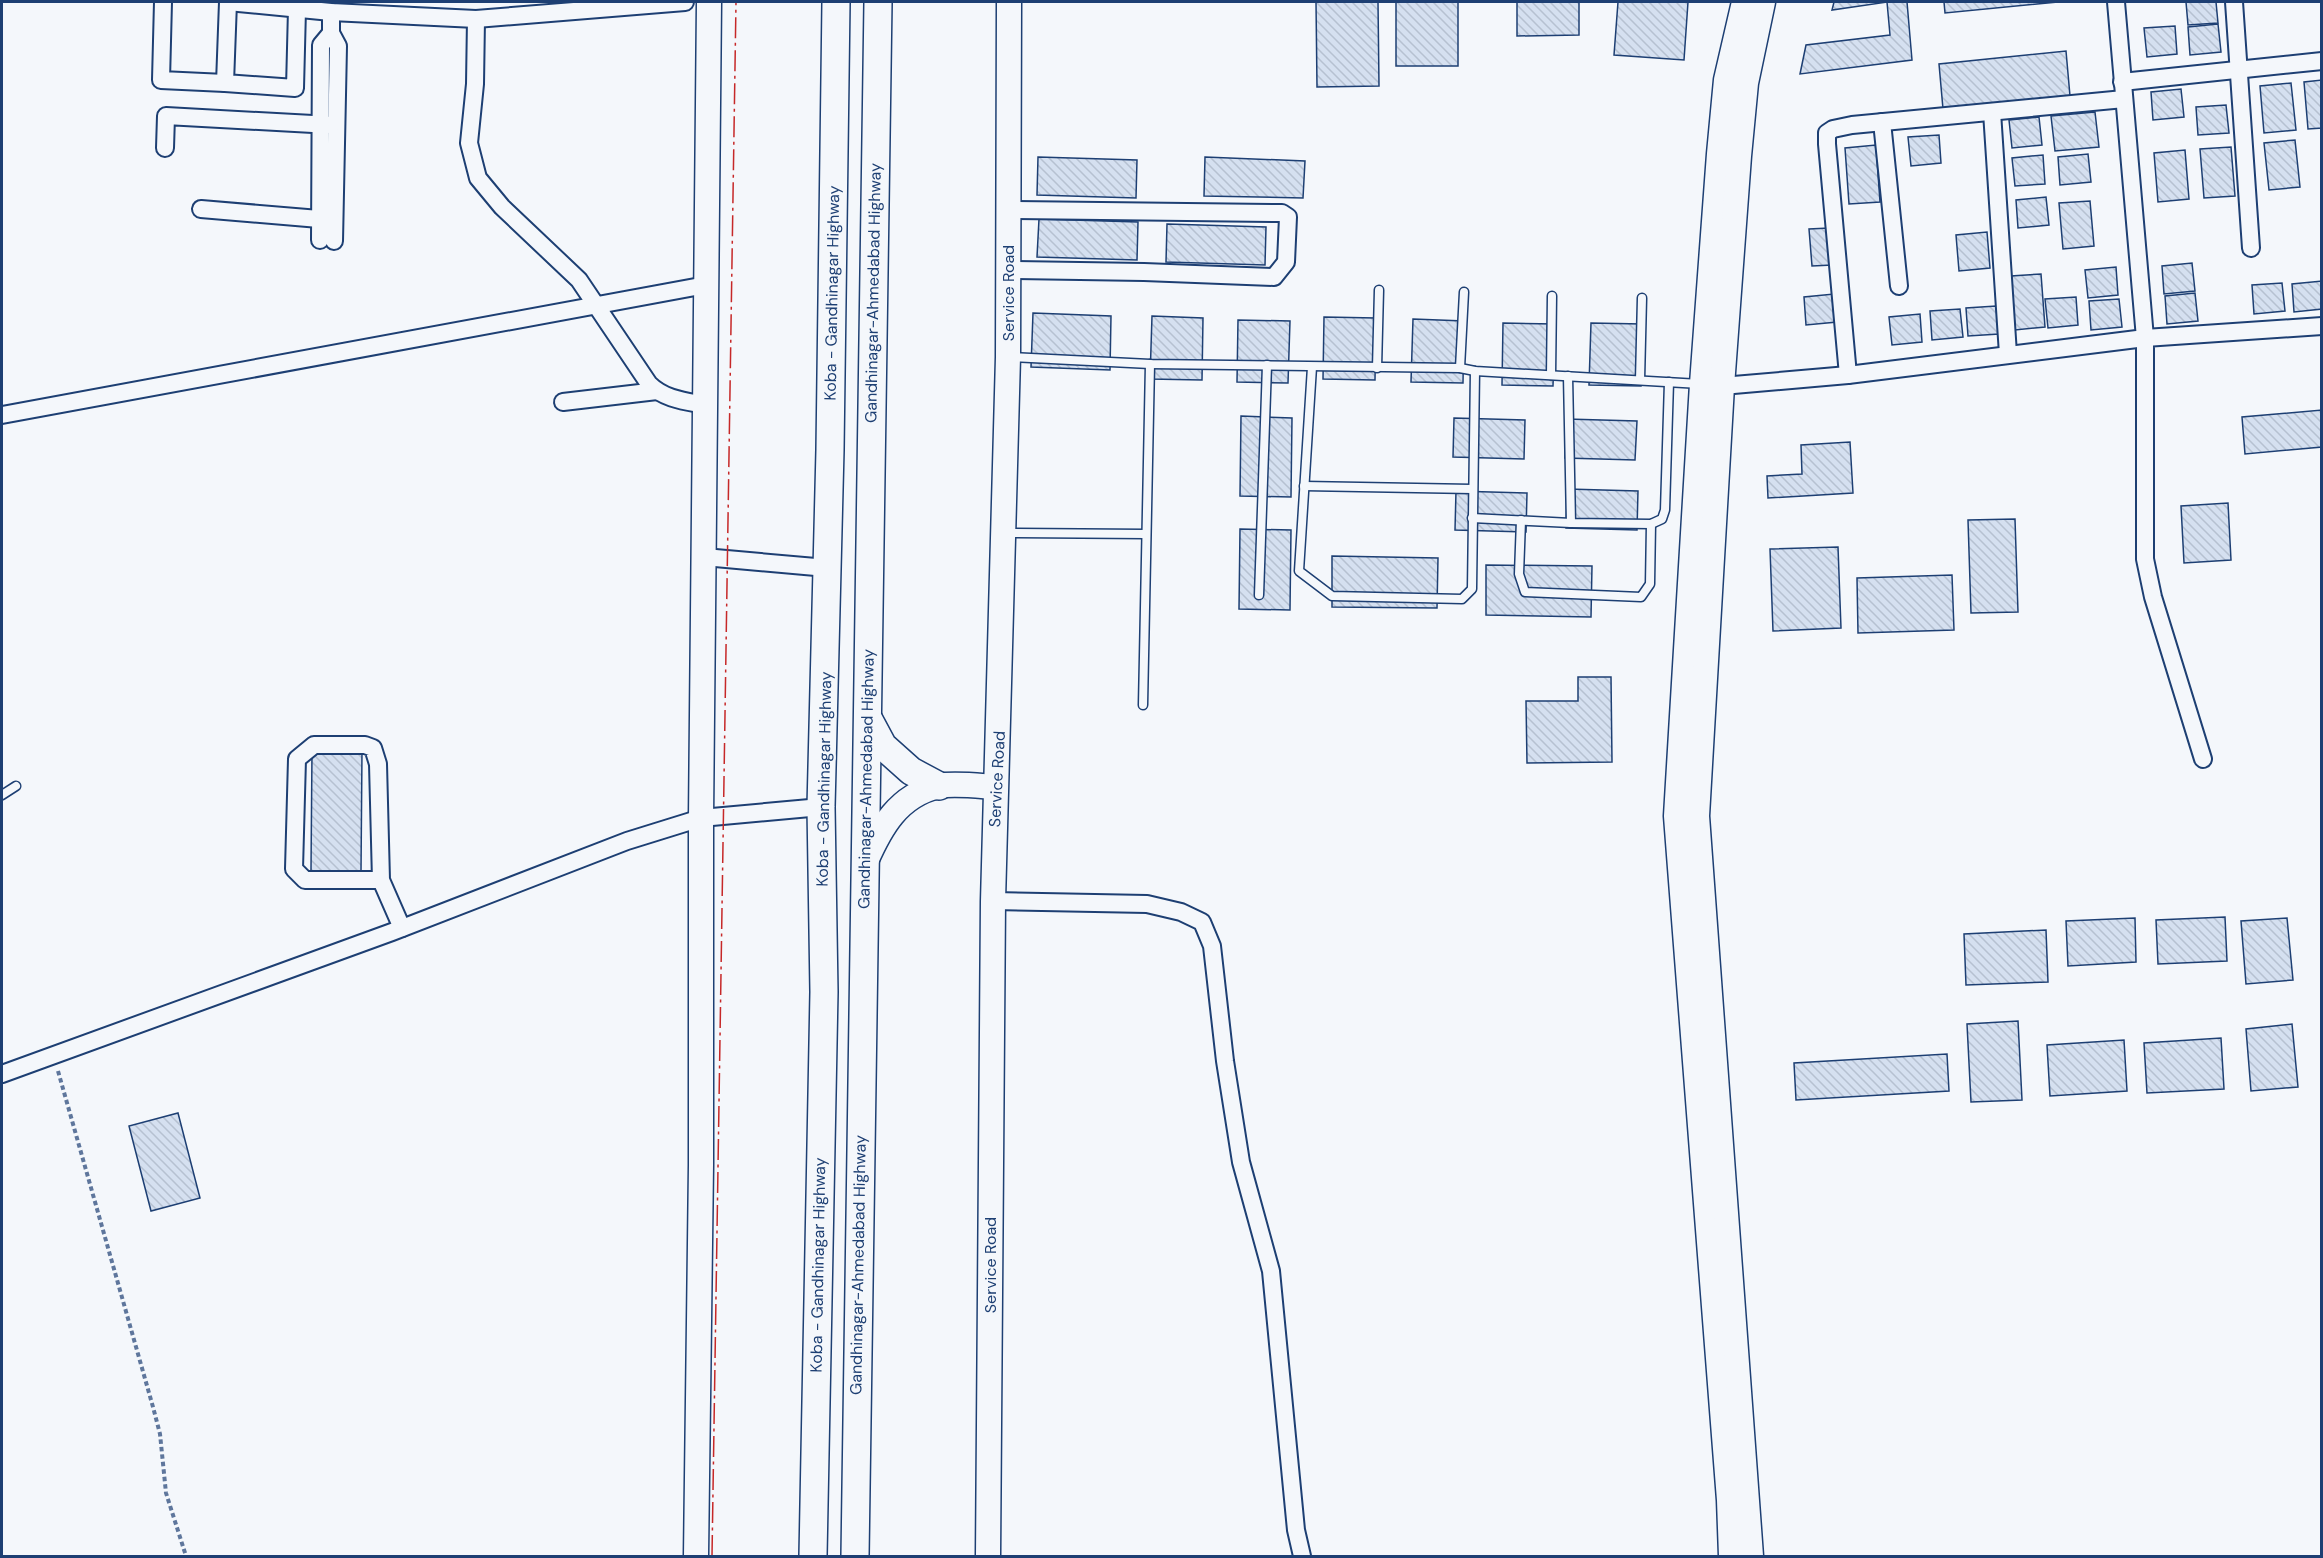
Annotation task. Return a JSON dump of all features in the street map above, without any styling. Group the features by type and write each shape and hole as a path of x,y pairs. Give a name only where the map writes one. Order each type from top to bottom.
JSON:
{"main road":[{"name":"Koba - Gandhinagar Highway","path":"813,1557 824,992 822,807 836,2"},
{"name":"Gandhinagar-Ahmedabad Highway","path":"855,1557 878,2"},
{"path":"867,716 883,746 911,771 939,786"}],"street":[{"path":"163,2 161,80 295,88 297,9"},
{"path":"225,83 228,2 331,12 356,7 442,18 476,19 685,2"},
{"path":"696,1557 702,1165 701,818 709,2"},
{"name":"Service Road","path":"988,1557 993,901 1008,357 1009,2"},
{"path":"1744,2 1726,80 1712,385 1697,816 1751,1557"},
{"path":"1731,1557 1729,1500 1676,816 1712,385 1746,83 1763,2"},
{"path":"2116,2 2145,338 2145,559 2153,597 2203,759"},
{"path":"2234,2 2251,248"},
{"path":"327,241 329,125 321,45 331,33 331,12"},
{"path":"476,19 475,84 469,143 478,178 502,207 579,280 649,384 657,392 674,399 705,405"},
{"path":"2122,82 2322,62"},
{"path":"1848,375 1827,133 1833,129 1852,125 2124,99"},
{"path":"1992,112 2008,354"},
{"path":"165,148 166,116 329,125"},
{"path":"1882,122 1899,286"},
{"path":"201,209 327,220"},
{"path":"1008,270 1155,272 1274,277 1286,262 1289,224 1288,217 1282,213 1009,210"},
{"path":"2,415 706,285"},
{"path":"1712,385 1848,375 2145,338 2322,326"},
{"path":"563,402 657,392"},
{"path":"704,558 827,568"},
{"path":"381,880 304,880 294,869 297,759 314,745 365,745 373,748 378,764 381,880 402,928"},
{"path":"865,864 881,828 897,809 915,795 939,786 995,787"},
{"path":"2,1074 402,928 627,841 701,818 822,807"},
{"path":"993,901 1147,904 1181,912 1202,922 1212,946 1225,1061 1240,1162 1271,1271 1296,1530 1302,1557"}],"lane":[{"path":"1377,368 1379,290"},
{"path":"1460,369 1464,292"},
{"path":"1551,375 1552,296"},
{"path":"1640,380 1642,298"},
{"path":"1008,357 1150,364 1460,369 1712,385"},
{"path":"1143,705 1150,364"},
{"path":"1259,595 1267,365"},
{"path":"1312,367 1299,571 1332,596 1462,599 1472,589 1475,371"},
{"path":"1568,376 1571,523"},
{"path":"1472,518 1651,524 1662,519 1665,510 1669,382"},
{"path":"1304,486 1472,489"},
{"path":"1521,520 1519,574 1525,592 1641,597 1650,584 1651,524"},
{"path":"1004,532 1146,534"},
{"path":"2,795 16,786"}],"path":[{"path":"54,1056 153,1407 160,1434 166,1493 186,1557"}],"building":[{"path":"1316,2 1378,2 1379,86 1317,87"},
{"path":"1396,2 1458,2 1458,66 1396,66"},
{"path":"1517,2 1579,2 1579,35 1517,36"},
{"path":"1618,2 1688,2 1684,60 1614,55"},
{"path":"1834,2 1887,2 1832,10"},
{"path":"1887,2 1907,2 1912,60 1800,74 1806,45 1890,35"},
{"path":"1944,2 2058,2 1945,13"},
{"path":"2186,2 2216,2 2218,23 2188,25"},
{"path":"2218,24 2221,52 2190,55 2188,27"},
{"path":"2175,26 2177,54 2147,57 2144,28"},
{"path":"2066,51 2070,96 1943,109 1939,64"},
{"path":"2322,80 2322,128 2308,129 2304,82"},
{"path":"2291,83 2296,130 2264,133 2260,86"},
{"path":"2181,89 2184,117 2153,120 2151,92"},
{"path":"2226,105 2229,133 2198,135 2196,107"},
{"path":"2095,112 2099,147 2055,151 2051,116"},
{"path":"2039,117 2042,145 2012,148 2009,120"},
{"path":"1939,135 1941,163 1911,166 1908,137"},
{"path":"2295,140 2300,187 2269,190 2264,143"},
{"path":"1876,145 1880,202 1849,204 1845,148"},
{"path":"2231,147 2235,196 2204,198 2200,149"},
{"path":"2185,150 2189,199 2158,202 2154,153"},
{"path":"2088,154 2091,182 2060,185 2058,157"},
{"path":"2043,155 2045,184 2015,186 2012,158"},
{"path":"1038,157 1137,160 1136,198 1037,195"},
{"path":"1205,157 1305,161 1303,198 1204,196"},
{"path":"2046,197 2049,225 2018,228 2016,200"},
{"path":"2090,201 2094,246 2063,249 2059,203"},
{"path":"1039,219 1138,222 1137,260 1037,257"},
{"path":"1167,224 1266,227 1265,265 1166,262"},
{"path":"1829,228 1832,265 1812,266 1809,229"},
{"path":"1987,232 1990,268 1959,271 1956,235"},
{"path":"2192,263 2195,291 2164,294 2162,266"},
{"path":"2116,267 2118,295 2088,298 2085,270"},
{"path":"2041,274 2045,327 2015,330 2011,276"},
{"path":"2322,281 2322,309 2294,312 2292,284"},
{"path":"2282,283 2285,311 2254,314 2252,285"},
{"path":"2195,293 2198,321 2167,324 2165,296"},
{"path":"1834,294 1837,322 1806,325 1804,297"},
{"path":"2076,297 2078,325 2048,328 2045,299"},
{"path":"2119,299 2122,327 2091,330 2089,301"},
{"path":"1996,306 1999,334 1968,336 1966,308"},
{"path":"1960,309 1963,337 1932,340 1930,311"},
{"path":"1033,313 1111,316 1110,370 1031,367"},
{"path":"1920,314 1922,342 1892,345 1889,317"},
{"path":"1152,316 1203,318 1202,380 1150,379"},
{"path":"1324,317 1376,318 1375,380 1323,379"},
{"path":"1413,319 1464,321 1463,383 1411,382"},
{"path":"1238,320 1290,321 1288,383 1237,382"},
{"path":"1503,323 1555,324 1553,386 1502,385"},
{"path":"1591,323 1642,324 1641,386 1589,385"},
{"path":"2322,410 2322,447 2245,454 2242,417"},
{"path":"1241,416 1292,418 1291,497 1240,496"},
{"path":"1454,418 1525,420 1524,459 1453,457"},
{"path":"1566,419 1637,421 1635,460 1565,458"},
{"path":"1850,442 1853,493 1768,498 1767,476 1802,474 1801,445"},
{"path":"1567,489 1638,491 1637,530 1566,528"},
{"path":"1456,491 1527,493 1526,532 1455,530"},
{"path":"2228,503 2231,560 2184,563 2181,506"},
{"path":"2015,519 2018,612 1971,613 1968,520"},
{"path":"1240,529 1291,530 1290,610 1239,609"},
{"path":"1838,547 1841,628 1773,631 1770,549"},
{"path":"1332,556 1438,558 1437,608 1332,607"},
{"path":"1486,565 1592,566 1591,617 1486,615"},
{"path":"1952,575 1954,630 1858,633 1857,578"},
{"path":"1578,677 1611,677 1612,762 1527,763 1526,701 1578,701"},
{"path":"312,751 362,751 361,872 311,871"},
{"path":"2225,917 2227,961 2158,964 2156,920"},
{"path":"2135,918 2136,962 2068,966 2066,921"},
{"path":"2287,918 2293,980 2246,984 2241,921"},
{"path":"2046,930 2048,982 1966,985 1964,934"},
{"path":"2018,1021 2022,1100 1971,1102 1967,1024"},
{"path":"2292,1024 2298,1087 2251,1091 2246,1029"},
{"path":"2221,1038 2224,1089 2147,1093 2144,1043"},
{"path":"2124,1040 2127,1091 2050,1096 2047,1045"},
{"path":"1947,1054 1949,1091 1796,1100 1794,1063"},
{"path":"178,1113 200,1198 151,1211 129,1126"}],"power":[{"path":"712,1556 736,2"}]}
